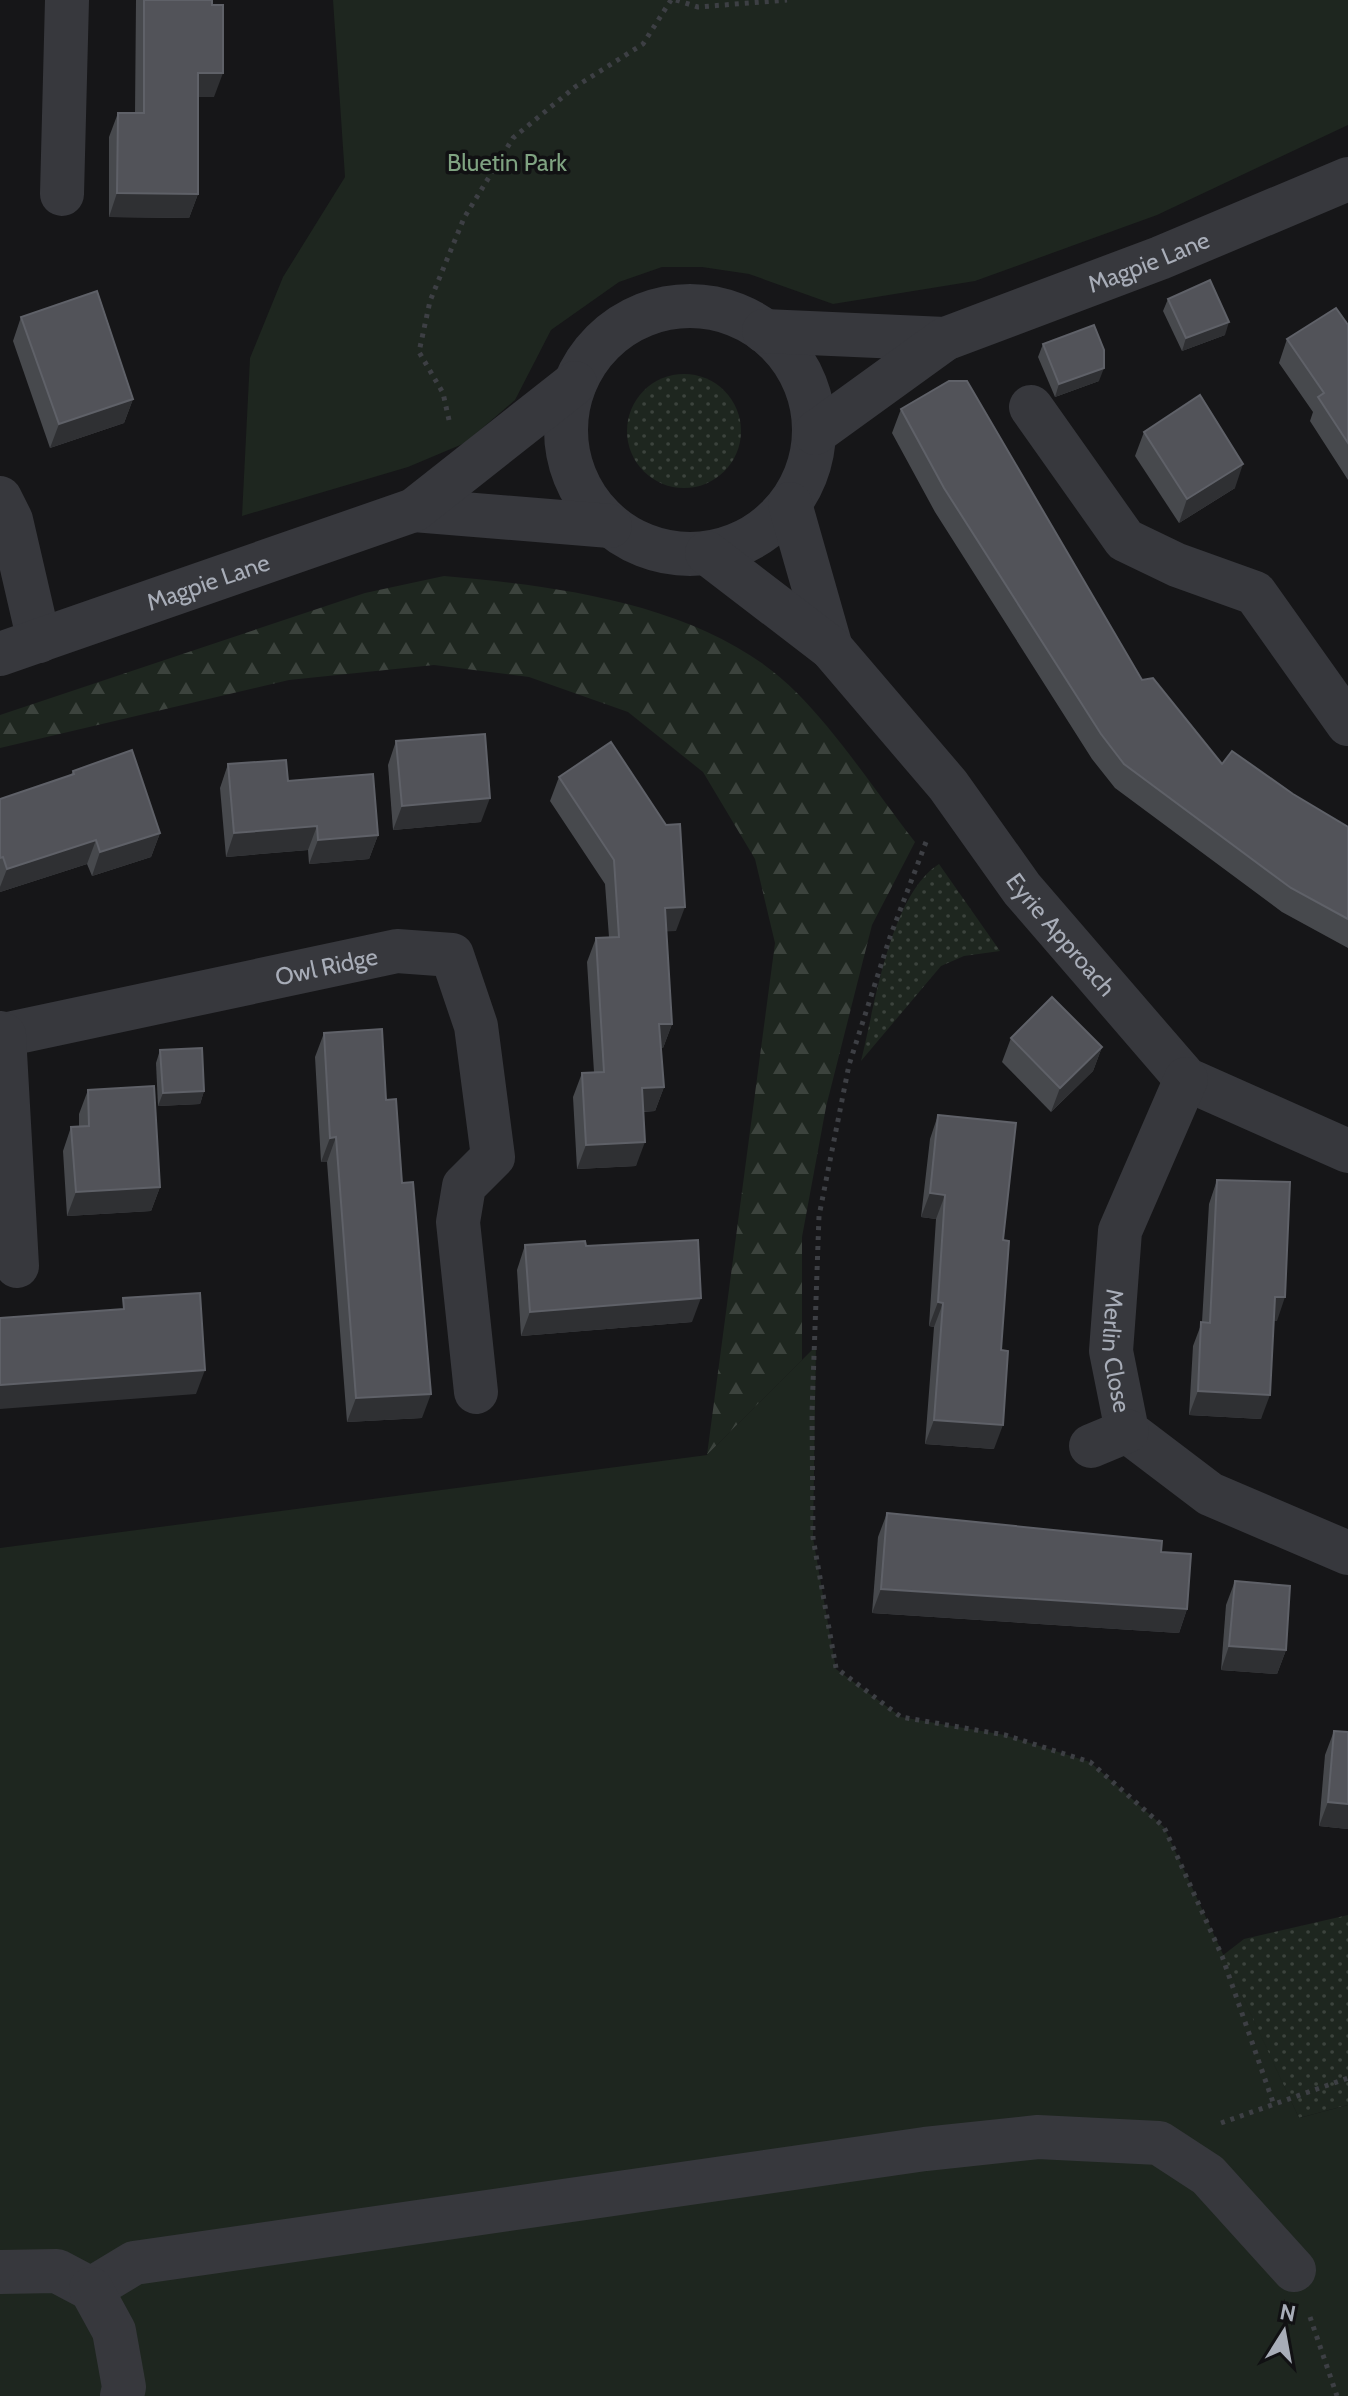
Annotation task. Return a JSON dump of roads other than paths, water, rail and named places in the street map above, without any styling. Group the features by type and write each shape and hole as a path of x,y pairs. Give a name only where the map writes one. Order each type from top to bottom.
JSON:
{"street":[{"path":"62,194 67,0"},
{"name":"Magpie Lane","path":"815,433 945,339 1160,258 1348,179"},
{"path":"684,306 713,308 764,331 786,351 802,376 812,404 815,433 808,471 790,504 760,533 734,546 707,553 680,554 653,548 610,526 585,496 569,460 566,421 575,383 589,359 607,338 630,322 657,311 684,306"},
{"name":"Magpie Lane","path":"764,331 945,339"},
{"name":"Magpie Lane","path":"20,648 414,510 575,383"},
{"path":"1031,407 1125,540 1177,565 1255,593 1348,724"},
{"path":"0,498 11,520 20,648"},
{"name":"Eyrie Approach","path":"790,504 831,648"},
{"name":"Magpie Lane","path":"414,510 610,526"},
{"name":"Eyrie Approach","path":"707,553 831,648 948,785 1022,889 1186,1079 1348,1151"},
{"name":"Owl Ridge","path":"2,1034 397,951 452,955 476,1026 493,1157 464,1186 458,1222 476,1392"},
{"path":"2,1034 17,1266"},
{"name":"Merlin Close","path":"1186,1079 1120,1231 1111,1351 1109,1439 1210,1494 1348,1553"},
{"path":"91,2289 134,2263 925,2149 1038,2137 1159,2143 1208,2175 1294,2270"},
{"path":"0,2272 57,2271 91,2289 114,2331 124,2387 122,2396"}],"park label":[{"name":"Bluetin Park","path":"507,162"}]}
